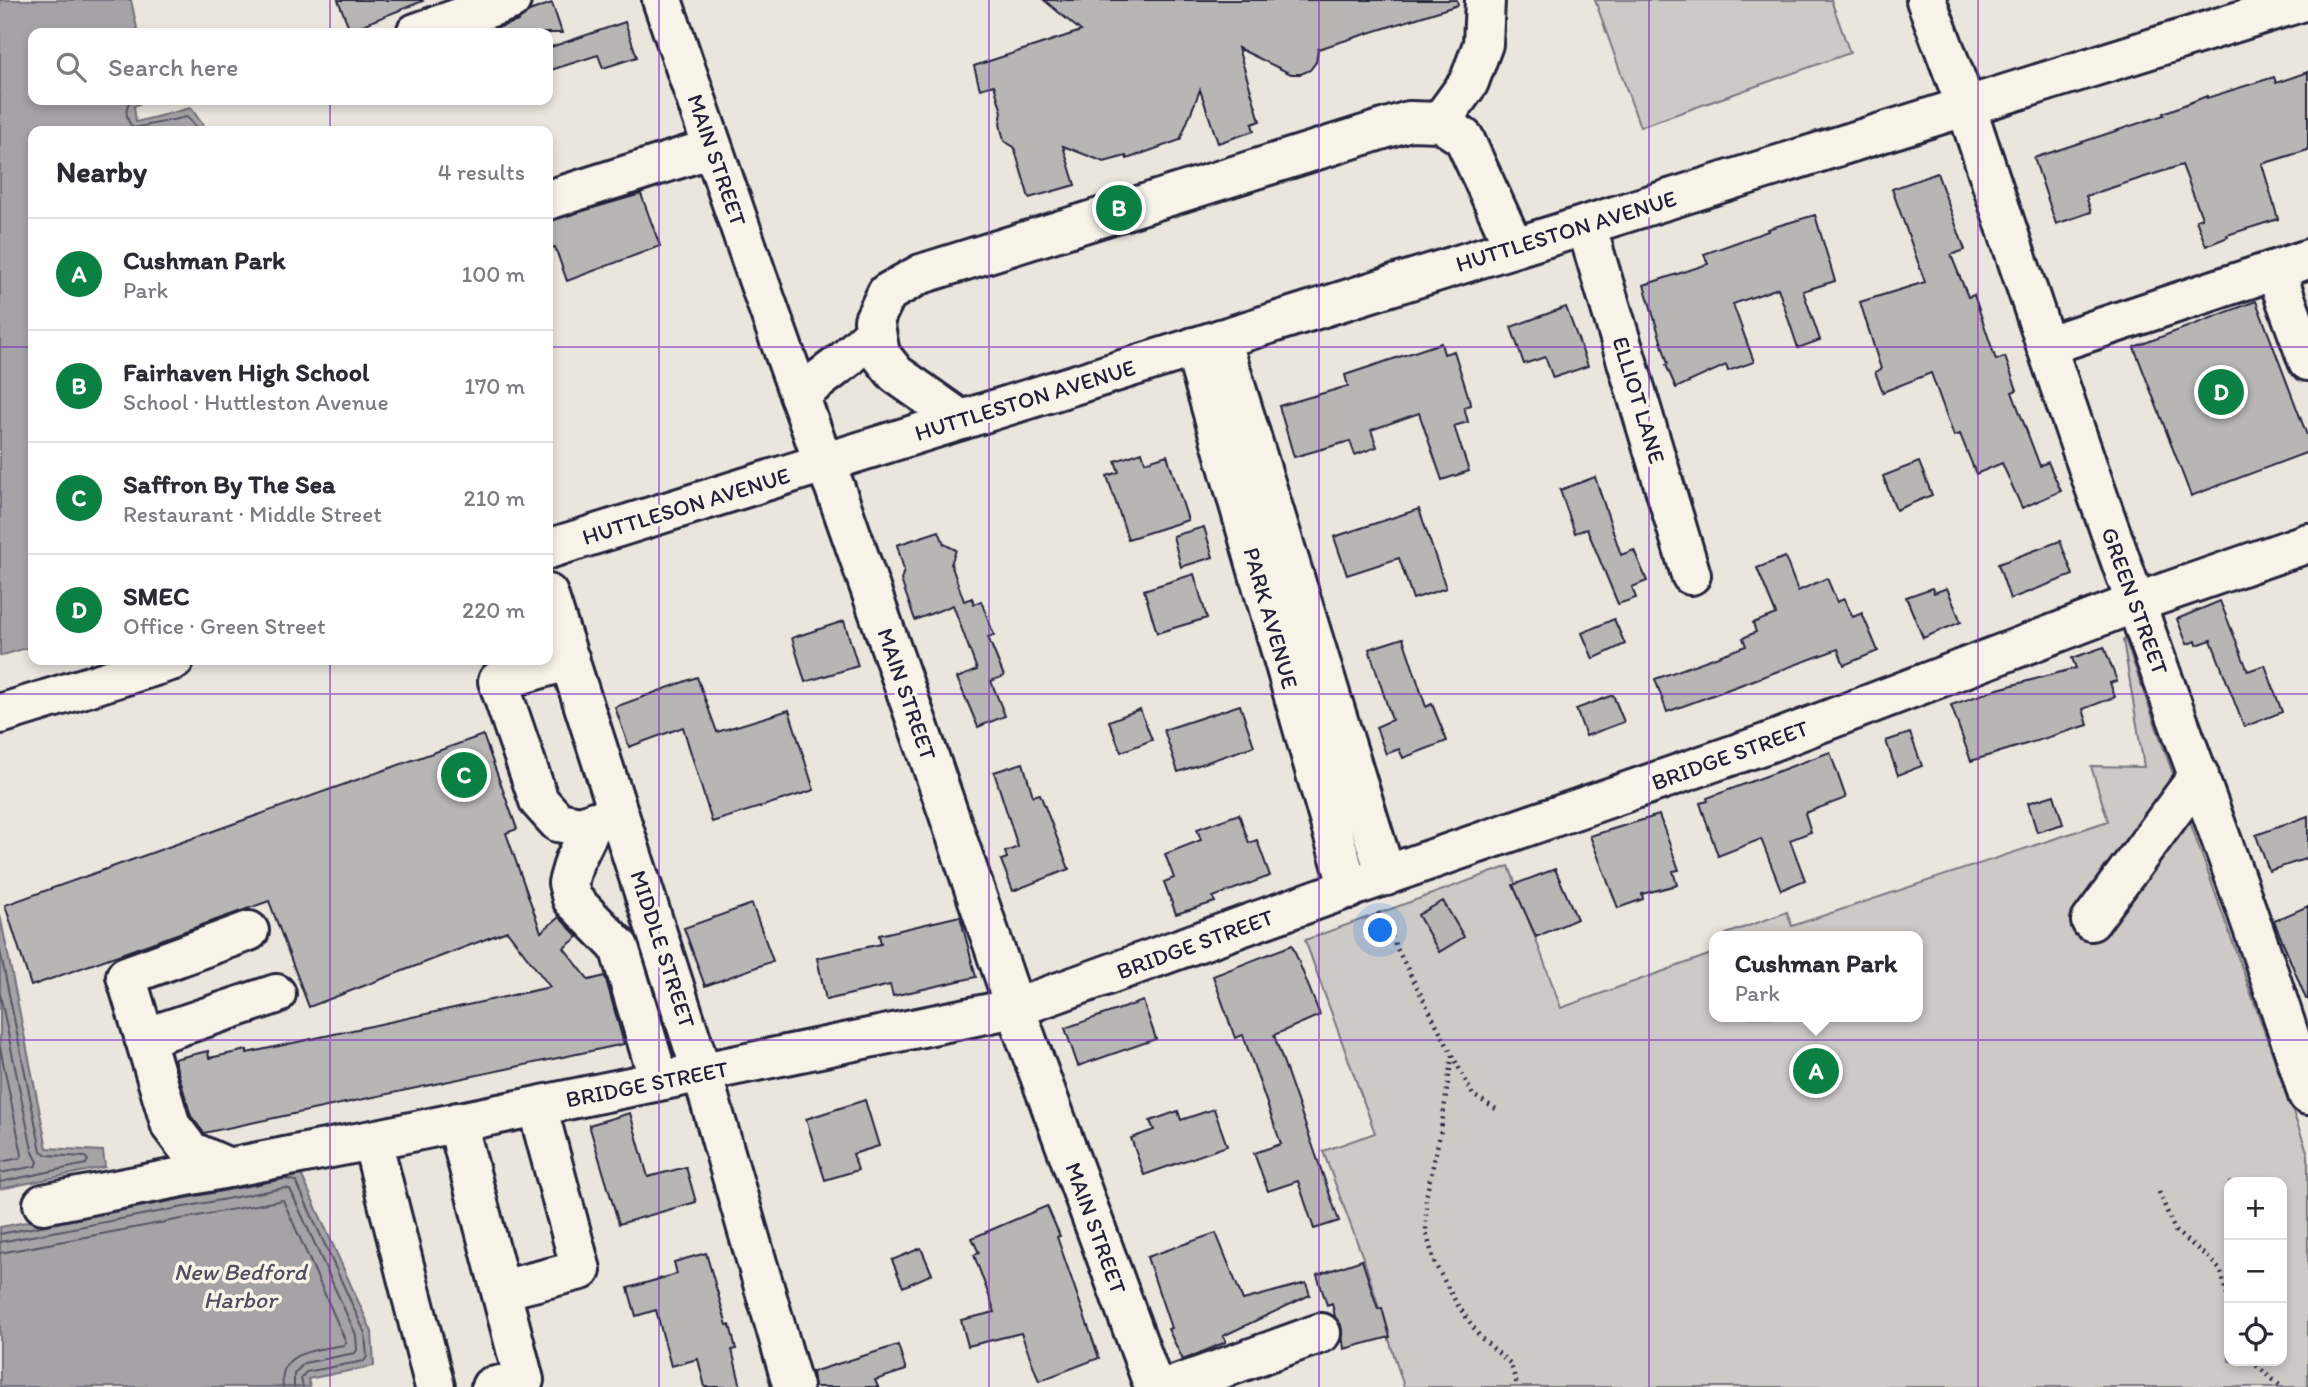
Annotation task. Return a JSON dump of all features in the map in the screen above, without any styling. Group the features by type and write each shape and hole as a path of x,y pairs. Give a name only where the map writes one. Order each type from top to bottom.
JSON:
{"main road":[{"path":"431,28 512,0"},
{"name":"MAIN STREET","path":"662,0 799,395 922,735 1015,1009 1154,1387"},
{"path":"1440,122 1469,82 1483,44 1485,0"},
{"name":"GREEN STREET","path":"1926,0 1966,106 2135,603 2280,1002 2308,1095"},
{"name":"HUTTLESTON AVENUE","path":"825,463 2307,0"},
{"path":"961,420 896,374 880,354 874,320 887,293 920,274 1409,121 1440,122 1464,138 1514,247"},
{"path":"553,198 712,148"},
{"name":"ELLIOT LANE","path":"1586,225 1691,575"},
{"path":"2046,346 2292,265 2308,360"},
{"path":"799,395 845,360 876,331"},
{"name":"PARK AVENUE","path":"1208,343 1366,883"},
{"name":"HUTTLESON AVENUE","path":"553,547 825,463"},
{"name":"BRIDGE STREET","path":"43,1204 1015,1009 1765,744 2135,603 2308,543"},
{"name":"MIDDLE STREET","path":"553,609 570,660 607,818 702,1073 793,1387"},
{"path":"553,665 570,660"},
{"path":"0,713 158,665"},
{"path":"553,665 498,681 539,801 558,822 580,826 607,818"},
{"path":"2091,921 2199,775"},
{"path":"607,818 574,863 568,883 572,899 620,947 659,1081"},
{"path":"229,1168 190,1150 171,1126 126,976 249,931"},
{"path":"144,1038 276,994"},
{"path":"501,1290 581,1270 537,1106"},
{"path":"457,1122 524,1380 491,1387"},
{"path":"372,1140 435,1387"},
{"path":"1171,1387 1321,1333"}],"path":[{"path":"1366,883 1473,1095 1496,1109"},
{"path":"1452,1055 1441,1130 1426,1196 1426,1232 1435,1264 1457,1304 1481,1338 1510,1363 1518,1387"},
{"path":"2159,1192 2175,1231 2221,1271 2229,1303"},
{"path":"2257,1366 2282,1387"}],"shaded area":[{"path":"1595,0 1831,0 1850,53 1640,127"},
{"path":"2125,639 2308,1154 2308,1387 1404,1387 1365,1263 1323,1151 1375,1133 1305,940 1509,866 1561,1008 1709,955 1709,1022 1923,1022 1923,931 1734,931 1787,912 1792,926 2108,821 2091,766 2144,767 2123,640"}],"water":[{"path":"0,0 131,0 137,28 28,28 28,105 136,105 134,106 136,122 191,108 204,126 28,126 28,648 0,656"},
{"path":"0,915 47,1148 103,1151 105,1167 0,1189"},
{"name":"New Bedford Harbor","path":"284,1172 301,1174 372,1332 374,1366 308,1379 310,1387 0,1387 0,1227"}],"building":[{"path":"338,0 423,1 355,28 349,28"},
{"path":"1044,0 1457,0 1458,5 1318,49 1316,62 1310,70 1301,74 1291,74 1238,48 1260,121 1252,124 1254,131 1218,143 1200,90 1180,140 1127,159 1126,156 1104,162 1063,146 1075,185 1029,198 1014,147 1004,141 1000,124 1002,112 994,85 980,89 974,66 1081,31"},
{"path":"552,3 562,33 553,33 553,28 497,28 518,21 529,11"},
{"path":"625,22 637,57 603,68 598,55 553,69 553,46"},
{"path":"2308,72 2308,150 2262,164 2278,219 2227,235 2228,237 2206,246 2196,220 2202,218 2182,165 2086,196 2091,212 2056,224 2034,158 2164,115 2163,113 2207,96 2274,77 2276,83"},
{"path":"1937,173 1965,250 1951,255 1968,297 1974,295 1996,360 2005,357 2017,390 2012,392 2040,466 2048,462 2061,491 2022,508 2002,463 1976,474 1960,434 1954,436 1931,373 1883,392 1875,372 1881,369 1860,302 1925,282 1892,189"},
{"path":"641,194 660,246 567,281 553,248 553,220"},
{"path":"1815,215 1835,281 1803,291 1820,340 1798,348 1778,288 1733,304 1754,362 1728,371 1726,365 1676,388 1666,365 1668,364 1644,285 1708,264 1704,254 1768,231 1767,229"},
{"path":"2256,301 2308,438 2308,452 2191,496 2134,347"},
{"path":"1566,307 1588,366 1553,378 1545,357 1524,364 1511,327"},
{"path":"1441,343 1444,354 1454,351 1471,405 1464,407 1468,422 1454,426 1469,471 1442,480 1419,413 1371,430 1377,447 1355,455 1350,441 1294,457 1279,406 1348,386 1345,375"},
{"path":"1142,452 1145,462 1167,455 1188,520 1128,539 1107,476 1119,472 1115,461"},
{"path":"1919,462 1932,495 1896,510 1883,476"},
{"path":"1595,477 1621,555 1634,550 1647,581 1632,587 1636,598 1618,604 1587,529 1575,533 1560,490"},
{"path":"1419,509 1446,588 1413,599 1399,558 1347,575 1334,537"},
{"path":"1204,527 1213,557 1181,567 1173,536"},
{"path":"939,531 944,544 956,550 951,564 964,601 972,598 974,604 981,601 994,635 988,637 1004,676 991,681 1005,716 978,727 957,678 977,670 953,605 915,620 901,580 904,570 897,545"},
{"path":"2060,541 2073,575 2010,599 1998,564"},
{"path":"1785,557 1798,591 1827,578 1837,602 1844,599 1853,617 1862,613 1878,651 1844,665 1838,649 1667,712 1655,679 1746,646 1743,638 1756,632 1753,623 1776,614 1757,568"},
{"path":"1194,574 1207,618 1157,633 1144,590"},
{"path":"1932,588 1934,593 1947,588 1961,622 1923,638 1906,597"},
{"path":"2220,601 2248,671 2265,665 2282,712 2244,727 2211,640 2197,645 2196,641 2187,644 2177,619"},
{"path":"1614,619 1625,644 1593,659 1582,633"},
{"path":"844,621 858,666 805,682 792,638"},
{"path":"1403,638 1426,707 1432,704 1447,741 1403,758 1399,749 1386,754 1376,727 1392,720 1369,649"},
{"path":"2104,647 2117,681 2110,683 2115,697 2083,709 2088,725 1971,761 1951,705 2076,668 2072,658"},
{"path":"697,677 717,732 789,710 814,790 712,822 683,727 629,747 615,707"},
{"path":"1613,695 1624,722 1586,736 1576,709"},
{"path":"1240,705 1254,746 1178,772 1164,730"},
{"path":"1140,709 1152,740 1121,752 1109,721"},
{"path":"1910,733 1922,766 1898,775 1886,741"},
{"path":"483,735 517,829 506,833 541,932 559,917 578,937 564,948 589,980 605,976 624,1044 204,1133 191,1116 174,1059 208,1051 209,1058 247,1050 247,1053 550,987 507,931 309,1007 269,901 31,986 5,905"},
{"path":"1830,752 1846,798 1805,813 1811,832 1790,840 1805,880 1781,890 1761,839 1718,856 1700,803"},
{"path":"1023,763 1033,796 1040,794 1069,869 1013,891 1001,860 1007,858 1005,852 1018,847 994,772"},
{"path":"2054,795 2063,824 2037,832 2028,803"},
{"path":"1239,814 1249,843 1257,840 1270,876 1213,897 1215,902 1176,914 1164,882 1174,878 1165,854 1201,840 1197,829"},
{"path":"1659,815 1679,870 1673,871 1677,885 1642,894 1643,899 1618,908 1590,836"},
{"path":"2308,816 2308,858 2269,871 2256,835"},
{"path":"1555,869 1577,919 1536,937 1513,885"},
{"path":"1443,901 1464,937 1439,952 1418,915"},
{"path":"752,904 773,961 705,986 684,928"},
{"path":"2308,906 2308,999 2306,999 2274,921"},
{"path":"960,916 976,977 893,996 890,985 826,1000 817,958 881,944 879,935"},
{"path":"1292,945 1320,1015 1274,1035 1339,1221 1314,1229 1298,1181 1268,1191 1254,1153 1281,1144 1243,1035 1235,1038 1213,976"},
{"path":"1143,1001 1156,1039 1078,1066 1065,1028"},
{"path":"865,1100 879,1146 853,1154 858,1170 825,1180 806,1119"},
{"path":"1214,1109 1227,1146 1144,1175 1131,1138 1154,1130 1150,1121 1178,1111 1181,1120"},
{"path":"630,1113 648,1177 686,1167 696,1202 619,1224 589,1125"},
{"path":"1047,1206 1060,1236 1057,1237 1099,1358 1039,1381 1021,1333 968,1346 961,1320 995,1312 974,1255 979,1253 972,1238"},
{"path":"1216,1233 1243,1300 1306,1283 1310,1295 1223,1336 1226,1342 1183,1360 1168,1329 1171,1328 1147,1257"},
{"path":"921,1248 932,1274 903,1287 892,1260"},
{"path":"706,1253 727,1325 730,1325 736,1349 732,1350 741,1387 705,1387 698,1359 671,1366 656,1310 636,1316 628,1288 677,1274 674,1262"},
{"path":"1362,1260 1378,1309 1382,1308 1390,1337 1344,1349 1341,1325 1335,1317 1332,1303 1327,1305 1317,1275"},
{"path":"898,1345 906,1370 875,1380 878,1387 814,1387 812,1372"}],"place":[{"name":"Fairhaven High School","path":"1119,208"},
{"name":"SMEC","path":"2221,392"},
{"name":"Saffron By The Sea","path":"464,775"},
{"name":"Cushman Park","path":"1816,1071"}]}
